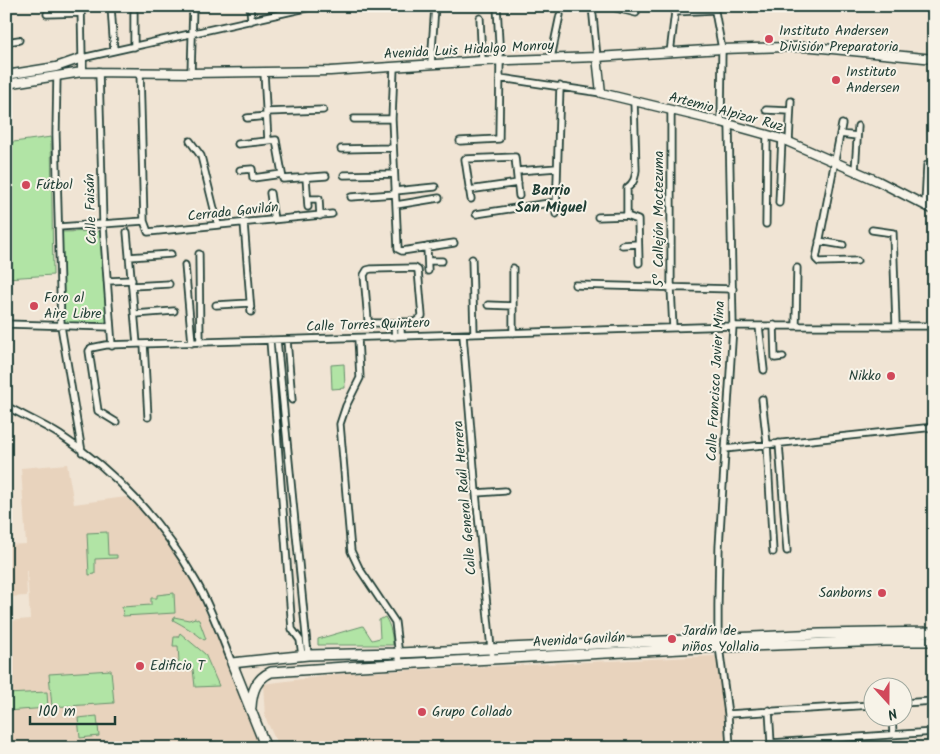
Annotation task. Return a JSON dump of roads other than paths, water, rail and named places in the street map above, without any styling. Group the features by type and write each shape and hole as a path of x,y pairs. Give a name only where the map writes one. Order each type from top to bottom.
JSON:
{"main road":[{"name":"Avenida Gavilán","path":"250,709 254,688 271,672 492,659 876,632 934,632"},
{"name":"Avenida Gavilán","path":"232,663 305,656 492,649 718,643 934,641"},
{"path":"232,663 266,748"}],"street":[{"path":"111,6 114,51"},
{"path":"191,73 193,6"},
{"path":"250,6 251,21"},
{"path":"6,75 56,66 82,58 315,6"},
{"path":"431,64 435,6"},
{"path":"460,141 499,139 500,60 497,6"},
{"path":"592,6 601,93"},
{"path":"608,6 636,13"},
{"path":"670,52 675,12 714,8 722,49 720,122"},
{"path":"47,14 81,10 82,72"},
{"path":"134,13 134,47"},
{"path":"551,58 560,15"},
{"path":"480,18 482,61"},
{"path":"6,42 19,40"},
{"name":"Avenida Luis Hidalgo Monroy","path":"6,84 57,75 99,71 191,73 330,70 722,49 812,47 934,60"},
{"path":"394,66 392,119 398,249 402,251 454,243"},
{"name":"Calle Faisán","path":"99,71 102,224 112,346"},
{"path":"59,227 144,221 140,72"},
{"path":"264,72 268,141"},
{"path":"57,75 56,134 61,326 82,452"},
{"name":"Artemio Alpizar Ruz","path":"500,78 560,86 634,100 785,141 835,162 934,210"},
{"path":"556,214 560,86"},
{"path":"257,100 265,99"},
{"path":"627,216 627,188 635,178 636,170 634,100"},
{"path":"779,203 791,101"},
{"path":"247,118 266,114 323,110"},
{"name":"5º Callejón Moctezuma","path":"671,110 671,288 674,328"},
{"path":"766,110 790,111"},
{"path":"354,119 392,119"},
{"path":"842,124 816,259 819,262 857,261"},
{"name":"Calle Francisco Javier Mina","path":"729,125 733,326 719,546 718,643 728,714 730,748"},
{"path":"854,171 858,126"},
{"path":"840,134 857,136"},
{"path":"766,224 767,136"},
{"path":"238,144 276,140 283,179 326,176"},
{"path":"190,141 201,156 218,225"},
{"path":"340,149 393,148"},
{"path":"471,199 465,160 515,157 520,196"},
{"path":"925,205 927,165"},
{"path":"517,171 557,168"},
{"path":"240,170 252,169 253,178 282,174"},
{"path":"344,175 394,174"},
{"path":"306,177 308,208"},
{"path":"469,190 518,183"},
{"path":"351,197 435,187"},
{"path":"270,193 274,220"},
{"path":"396,205 439,198"},
{"path":"308,199 319,199 320,216"},
{"path":"476,214 556,202"},
{"name":"Cerrada Gavilán","path":"144,221 146,230 150,233 332,214"},
{"path":"598,216 627,216 638,220 638,263"},
{"path":"244,223 251,312"},
{"path":"872,230 893,233 896,325"},
{"path":"127,232 137,344"},
{"path":"819,241 843,245"},
{"path":"622,245 638,244"},
{"path":"427,247 428,271"},
{"path":"129,257 171,254"},
{"path":"199,254 200,342"},
{"path":"472,259 474,334"},
{"path":"428,261 442,261"},
{"path":"185,265 192,343"},
{"path":"415,268 418,270 422,316 415,322 401,322 398,337 394,323 374,324 368,320 364,275 366,270 415,268"},
{"path":"513,268 513,333"},
{"path":"796,326 798,268"},
{"path":"108,281 169,284"},
{"path":"575,285 733,289"},
{"path":"216,305 250,303"},
{"path":"488,305 513,306"},
{"path":"135,314 174,311"},
{"path":"6,324 110,327"},
{"name":"Calle Torres Quintero","path":"116,422 98,411 89,351 95,346 733,326 934,326"},
{"path":"759,326 764,370"},
{"path":"774,326 775,358 784,357"},
{"name":"Calle General Raúl Herrera","path":"463,334 492,659"},
{"path":"358,338 360,378 346,406 340,424 351,550 359,568 395,622 400,664"},
{"path":"270,340 292,628 300,640 305,656"},
{"path":"277,340 305,656"},
{"path":"287,340 292,400"},
{"path":"144,344 148,417"},
{"path":"762,399 767,444 773,552"},
{"path":"6,406 60,435 96,462 145,508 168,538 196,582 212,613 232,663"},
{"path":"726,449 934,427"},
{"path":"779,443 787,551"},
{"path":"476,493 505,491"},
{"path":"912,702 934,701"},
{"path":"728,714 862,705"},
{"path":"769,710 771,743 934,732"},
{"path":"893,726 893,734"}],"place":[{"name":"Instituto Andersen División Preparatoria","path":"769,39"},
{"name":"Instituto Andersen","path":"836,80"},
{"name":"Fútbol","path":"26,185"},
{"name":"Foro al Aire Libre","path":"34,306"},
{"name":"Nikko","path":"891,376"},
{"name":"Sanborns","path":"882,593"},
{"name":"Jardín de niños Yollalia","path":"672,639"},
{"name":"Edificio T","path":"140,666"},
{"name":"Grupo Collado","path":"422,712"}],"district":[{"name":"Barrio San Miguel","path":"551,200"}]}
